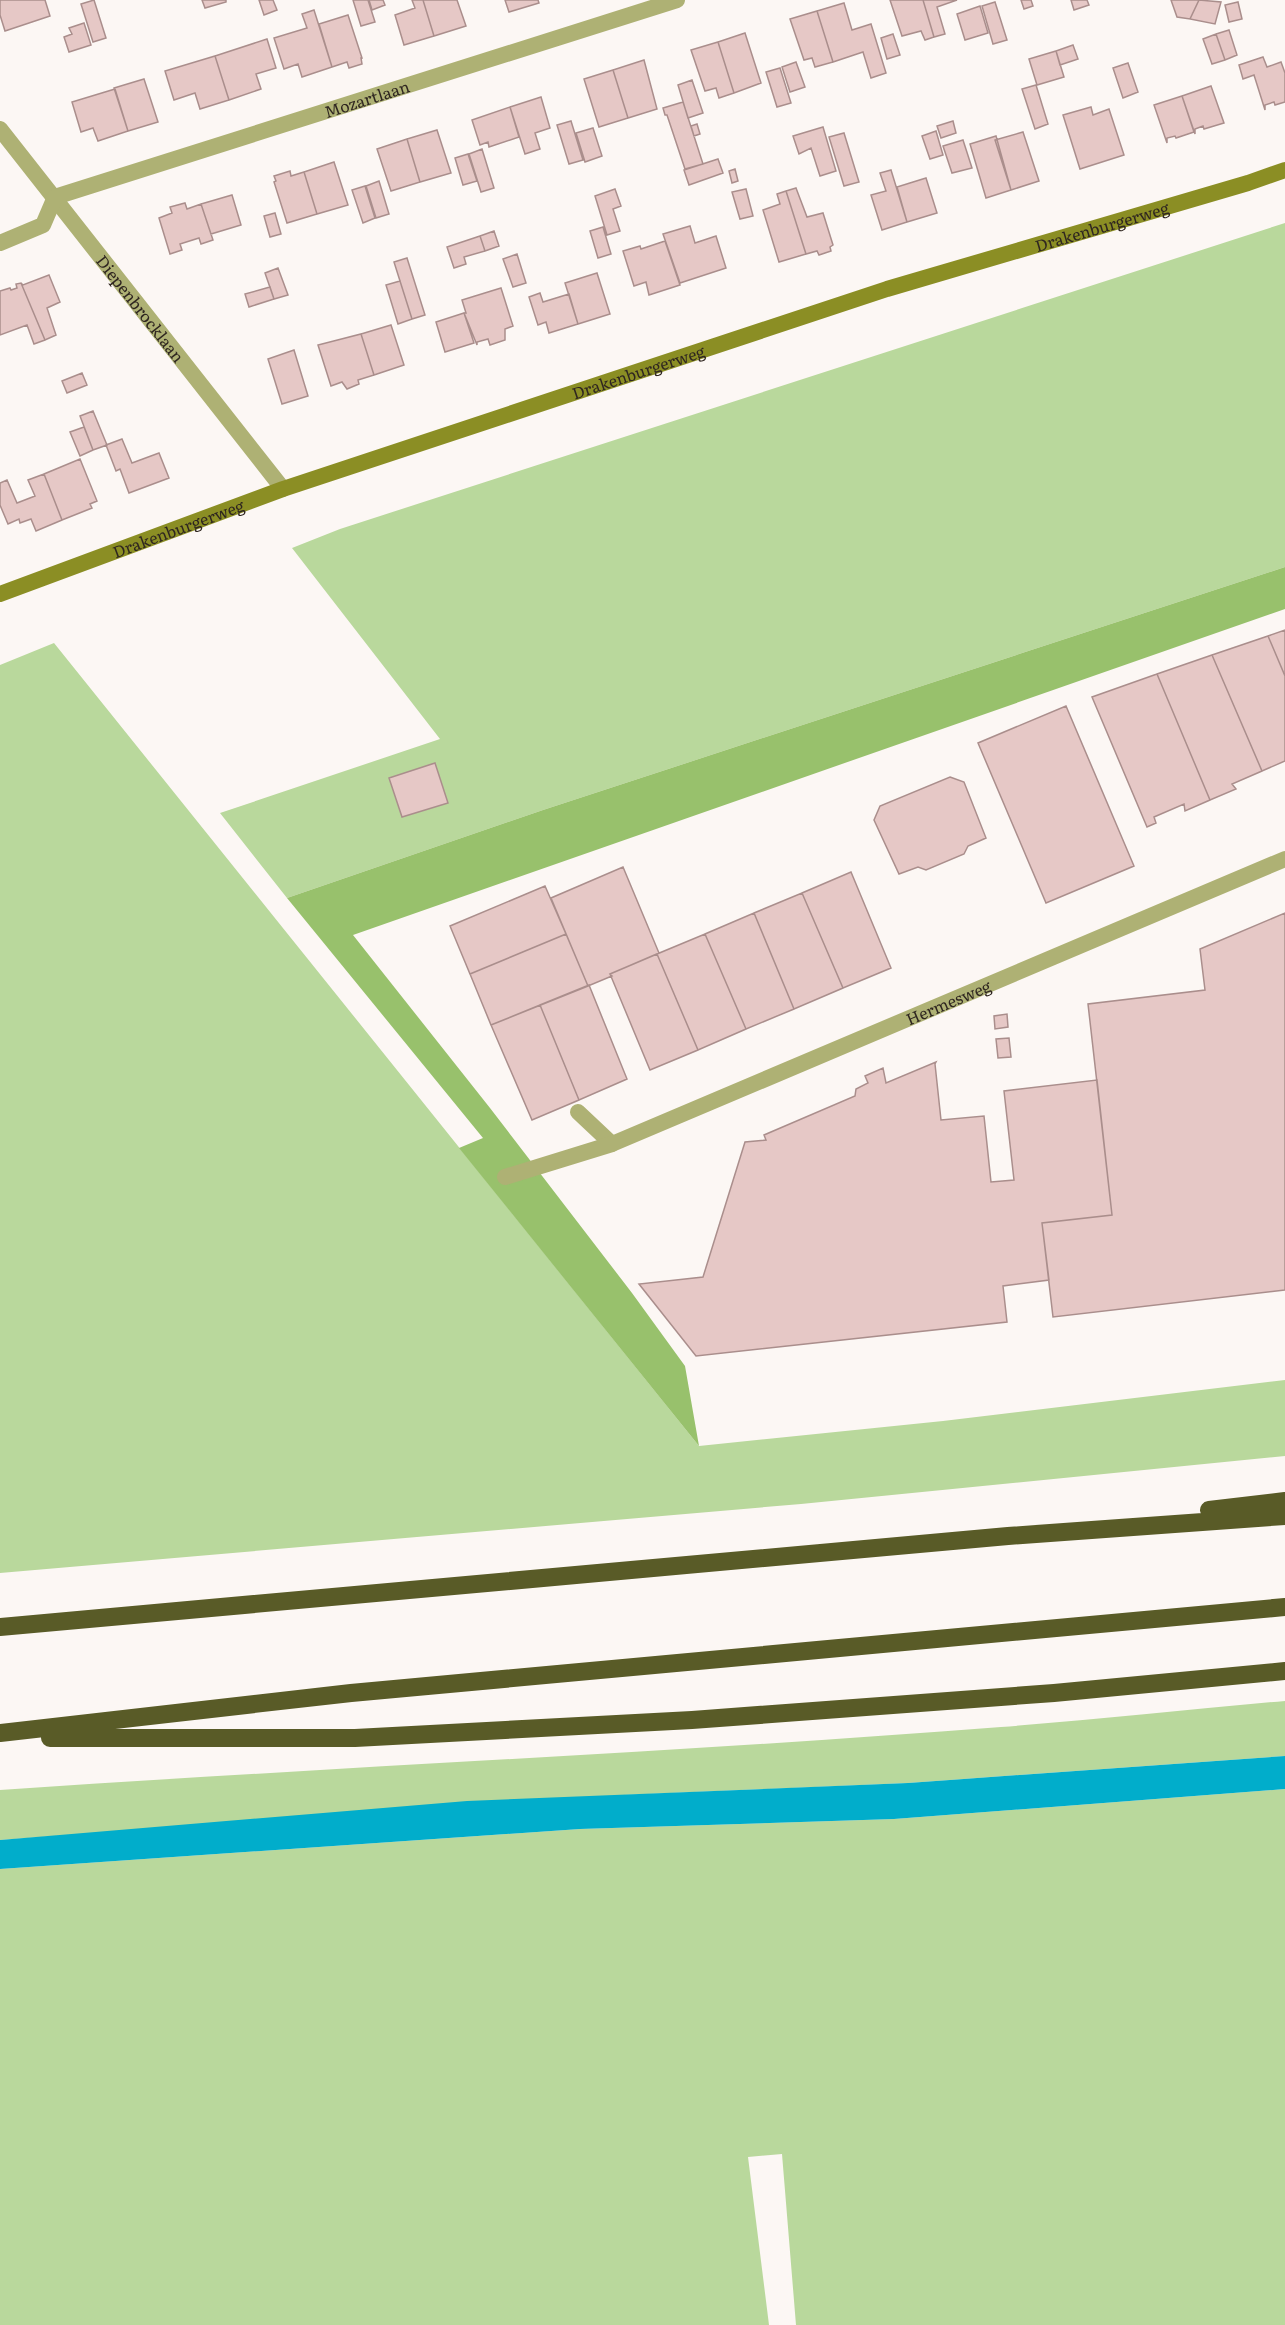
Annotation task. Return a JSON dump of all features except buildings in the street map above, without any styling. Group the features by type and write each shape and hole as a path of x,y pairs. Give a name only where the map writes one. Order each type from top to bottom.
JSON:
{"highway":[{"path":"1008,1536 1285,1500"},
{"path":"0,1627 1008,1536 1285,1516"},
{"path":"0,1735 363,1692 1285,1607"},
{"path":"0,1735 355,1738 715,1718 1054,1693 1285,1671"}],"main road":[{"name":"Drakenburgerweg","path":"0,594 283,489 887,290 1226,190 1285,170"}],"street":[{"name":"Mozartlaan","path":"55,197 677,0"},
{"name":"Diepenbrocklaan","path":"0,129 283,489"},
{"path":"0,243 43,225 55,197"},
{"name":"Hermesweg","path":"506,1177 612,1144 1285,859"},
{"path":"578,1112 612,1144"}],"green space":[{"path":"1285,223 1285,567 543,810 287,898 220,813 440,739 292,548 340,529"},
{"path":"1285,567 1285,609 353,935 490,1108 685,1366 699,1446 459,1148 483,1138 287,898 543,810"},
{"path":"54,643 699,1446 943,1421 1285,1380 1285,1456 801,1504 0,1573 0,665"},
{"path":"1285,1701 1285,1756 908,1783 624,1795 0,1840 0,1790 876,1736"},
{"path":"1285,1789 1285,2325 796,2325 782,2154 748,2157 769,2325 0,2325 0,1869 580,1829 894,1819"}],"water":[{"path":"1285,1756 1285,1789 894,1819 580,1829 0,1869 0,1840 467,1801 908,1783"}]}
